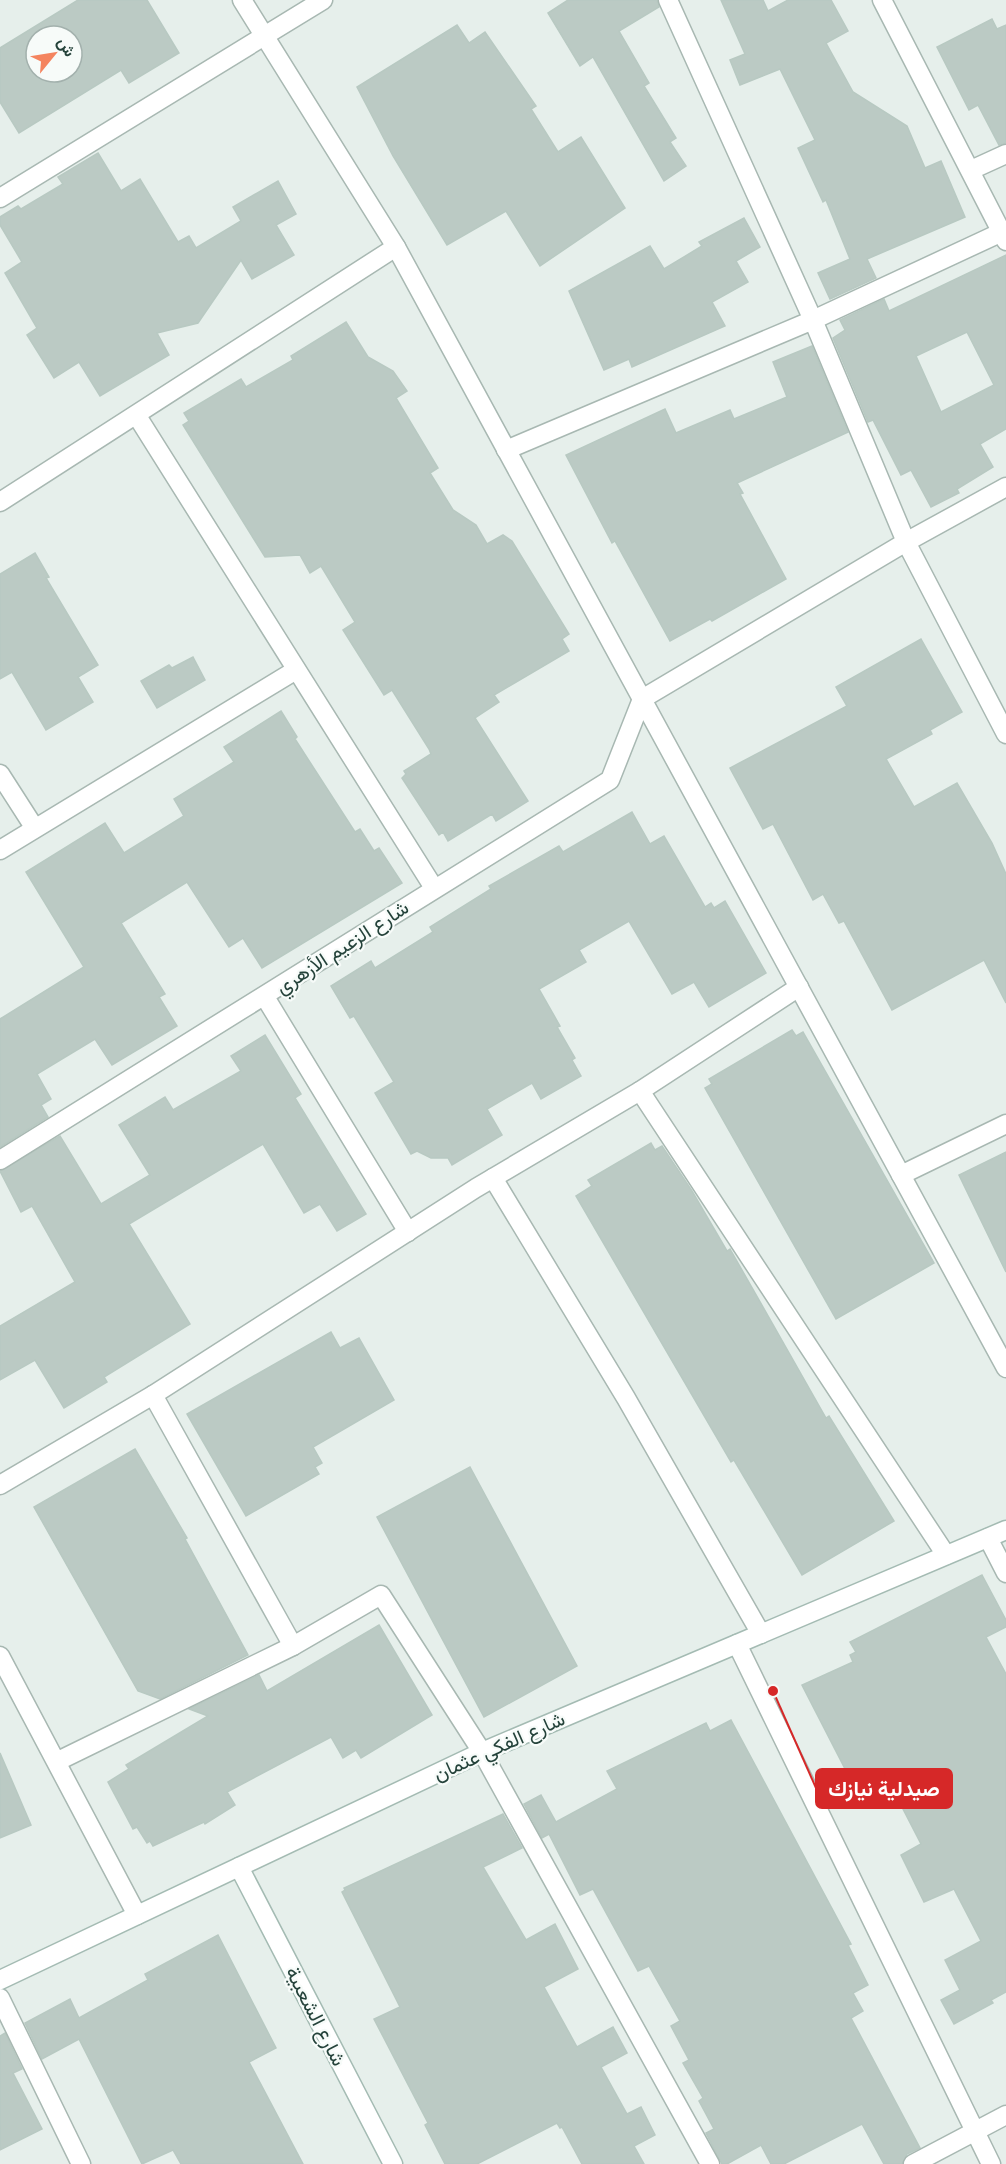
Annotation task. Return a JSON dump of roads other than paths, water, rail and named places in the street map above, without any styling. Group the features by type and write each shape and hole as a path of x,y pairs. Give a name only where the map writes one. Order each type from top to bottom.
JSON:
{"street":[{"path":"242,0 396,247 1006,1368"},
{"path":"0,198 264,34 323,0"},
{"path":"668,0 813,320 906,542 1006,734"},
{"path":"506,450 1004,237 882,0"},
{"path":"971,170 1006,154"},
{"path":"0,502 138,416 396,247"},
{"path":"138,416 434,888"},
{"path":"642,699 906,542 1006,488"},
{"path":"0,850 34,827 296,670"},
{"name":"شارع الزعيم الأزهري","path":"0,1160 265,997 434,888 445,885 610,780 642,699"},
{"path":"0,774 34,827"},
{"path":"0,1485 153,1395 493,1178 640,1091 799,987"},
{"path":"265,997 408,1232"},
{"path":"640,1091 946,1556"},
{"path":"901,1175 1006,1124"},
{"path":"493,1178 626,1398 761,1634"},
{"path":"153,1395 293,1646"},
{"name":"شارع الفكي عثمان","path":"0,1980 482,1752 1006,1530"},
{"path":"988,1538 1006,1573"},
{"path":"58,1761 293,1646 381,1595 482,1752 710,2164"},
{"path":"737,1644 991,2164"},
{"path":"0,1656 58,1761 138,1915"},
{"name":"شارع الشعبية","path":"239,1867 393,2164"},
{"path":"0,1998 81,2164"},
{"path":"913,2164 1006,2115"}],"place":[{"name":"صيدلية نيازك","path":"773,1691"}]}
